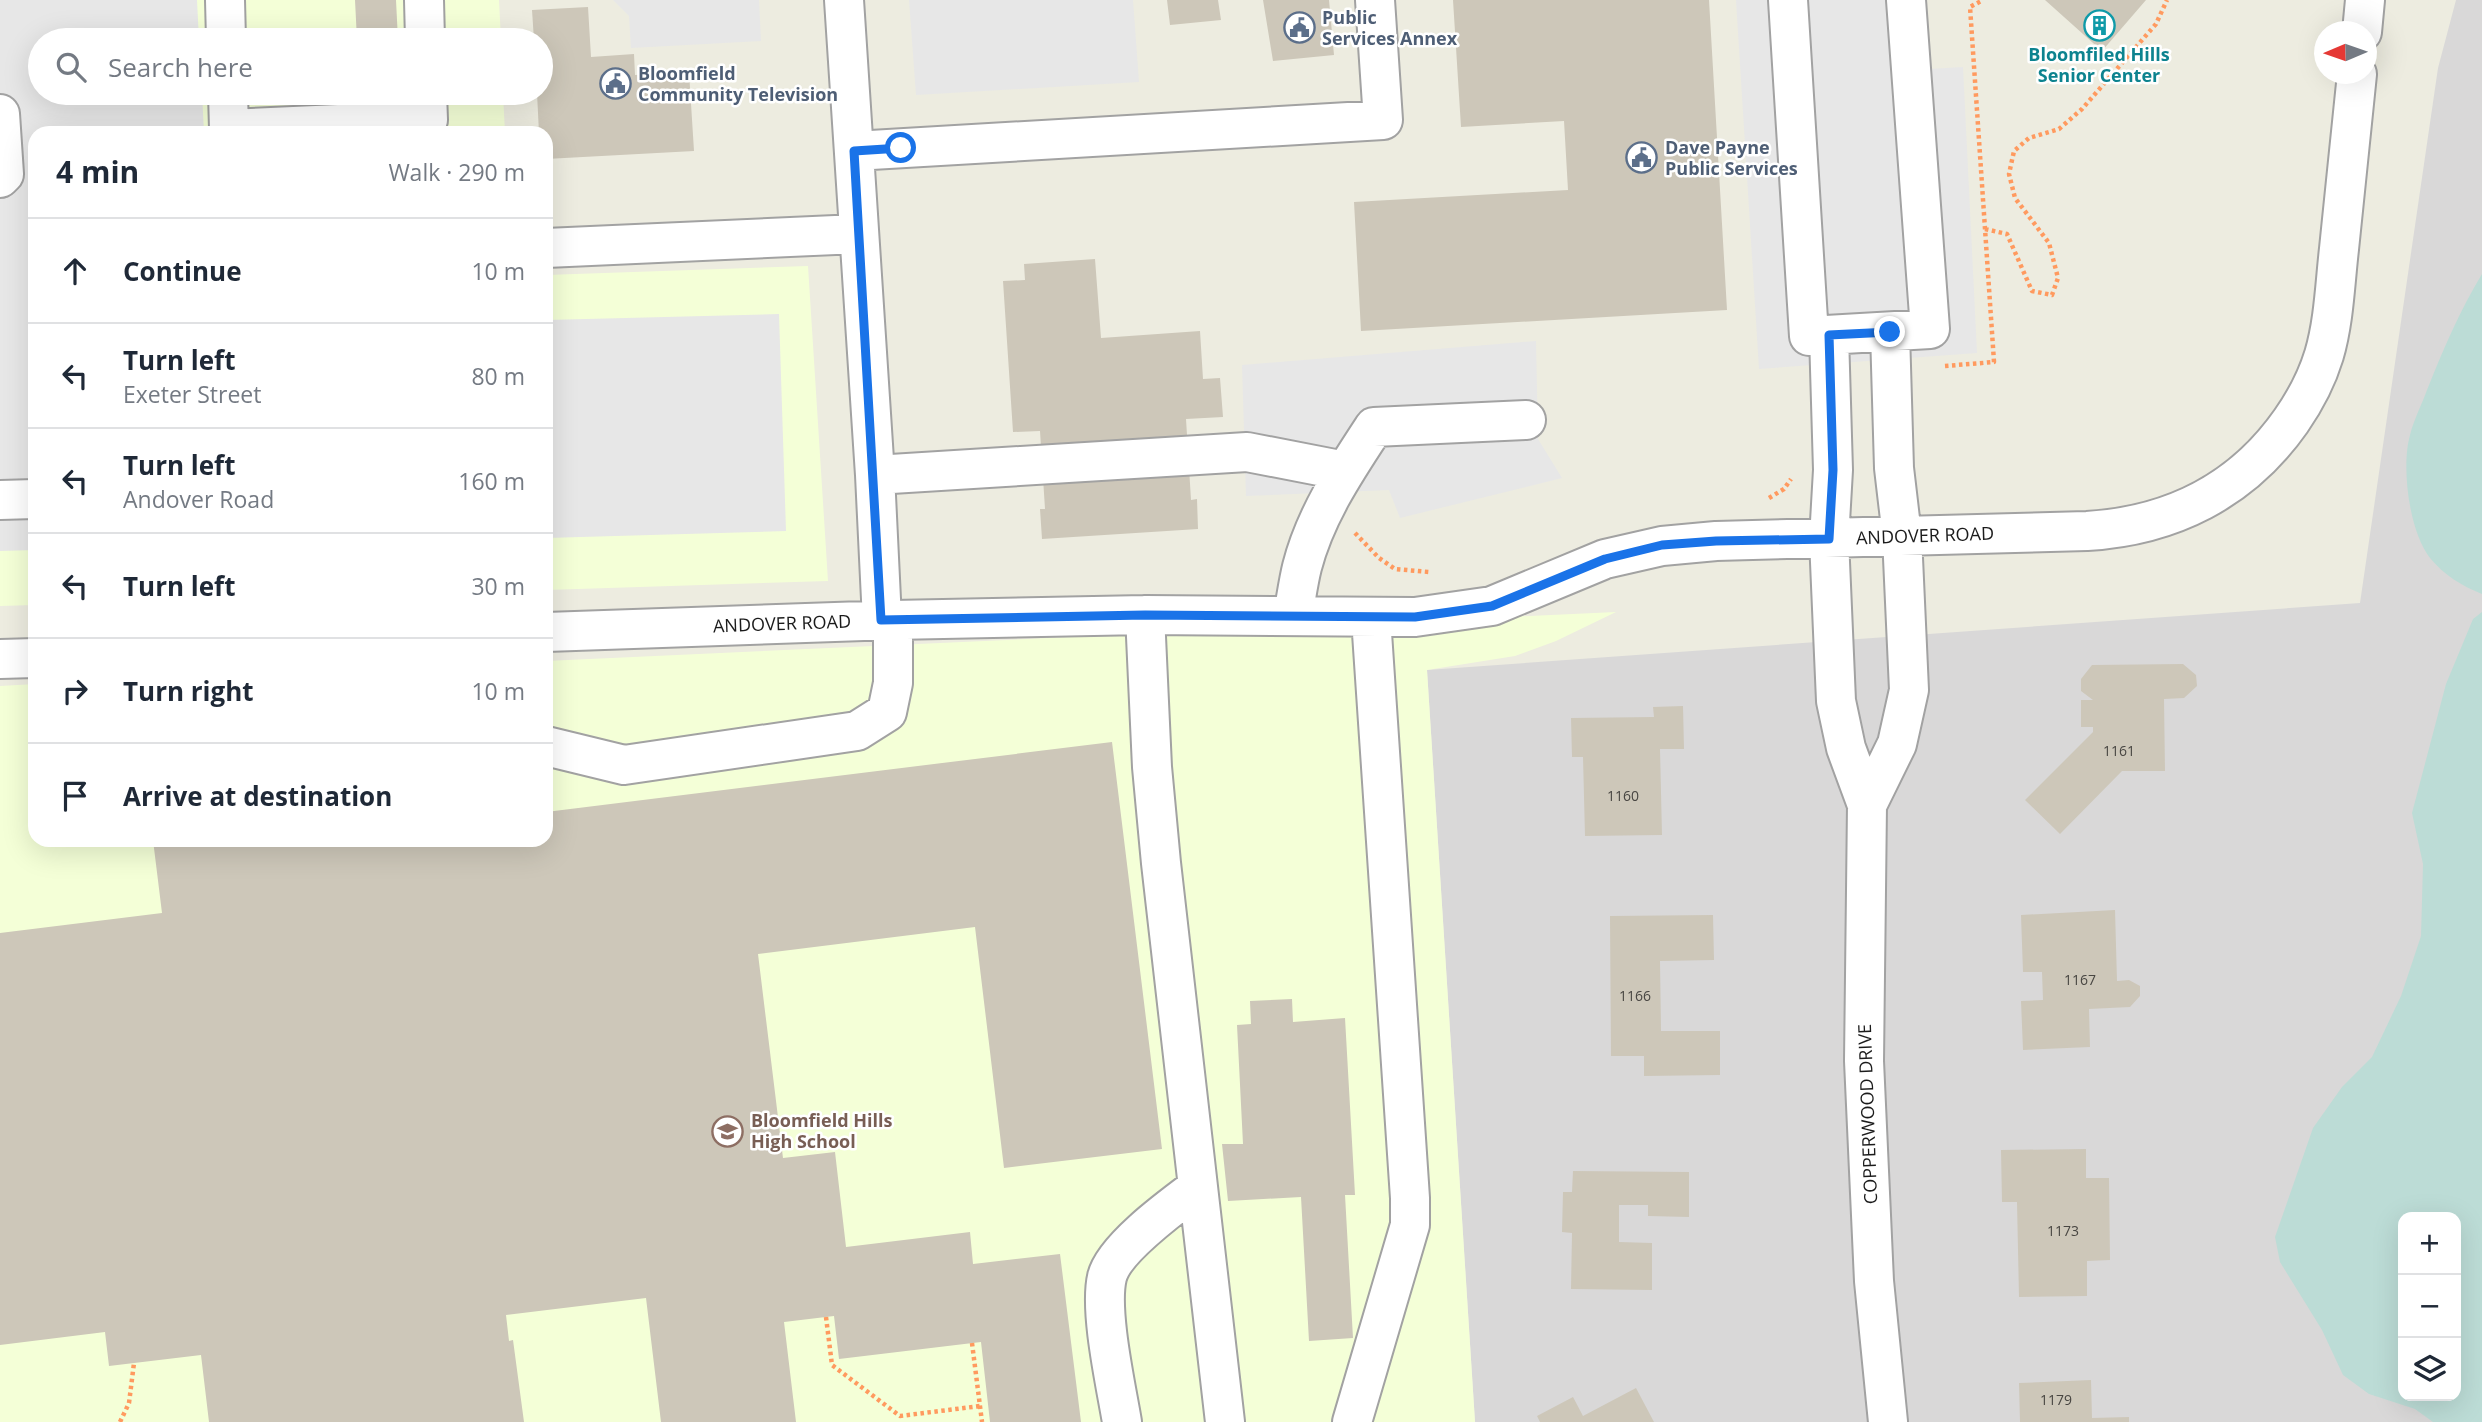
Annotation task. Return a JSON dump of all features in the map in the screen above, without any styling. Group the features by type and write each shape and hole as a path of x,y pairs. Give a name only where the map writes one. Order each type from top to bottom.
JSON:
{"street":[{"path":"225,0 226,28"},
{"path":"424,0 425,28"},
{"path":"553,748 624,765 857,731 887,712 894,683 874,475 844,0"},
{"path":"854,151 1382,120 1375,0"},
{"path":"1788,0 1809,336 1930,329 1915,3"},
{"path":"2363,21 2365,0"},
{"name":"ANDOVER ROAD","path":"553,632 887,620 1145,615 1371,618 1436,615 1492,606 1605,559 1662,545 1716,541 2118,529 2152,522 2191,507 2253,466 2278,439 2305,400 2324,356 2332,314 2356,84"},
{"path":"229,118 428,120 427,105"},
{"path":"0,114 4,174 0,178"},
{"path":"553,248 858,234"},
{"name":"COPPERWOOD DRIVE","path":"1867,805 1898,744 1909,690 1902,536 1894,468 1890,332"},
{"name":"COPPERWOOD DRIVE","path":"1829,335 1833,470 1829,539 1836,701 1846,748 1867,805 1865,1089 1874,1281 1888,1422"},
{"path":"1293,615 1302,566 1331,495 1374,427 1526,420"},
{"path":"874,475 1247,452 1345,471"},
{"path":"0,500 28,499"},
{"path":"1145,615 1152,767 1161,863 1225,1422"},
{"path":"1352,1422 1410,1225 1371,618"},
{"path":"0,659 28,658"},
{"path":"1122,1422 1104,1298 1108,1275 1127,1247 1158,1216 1198,1187"}],"path":[{"path":"1936,367 1994,362 1970,7 1983,0"},
{"path":"1985,229 2007,234 2032,291 2052,295 2058,278 2049,243 2015,198 2009,174 2014,152 2029,138 2059,129 2082,109 2156,24 2167,0"},
{"path":"826,1317 832,1365 900,1416 980,1406"},
{"path":"972,1343 982,1422"},
{"path":"120,1422 129,1403 134,1363"}],"shaded area":[{"path":"0,0 499,0 500,28 28,28 28,105 504,105 505,126 28,126 28,605 0,606"},
{"path":"0,0 197,0 198,28 28,28 28,105 203,105 204,126 28,126 28,550 0,551"},
{"path":"613,0 759,0 761,41 631,48 629,16"},
{"path":"909,0 1133,0 1139,82 916,95"},
{"path":"1736,0 1925,0 1929,69 1963,67 1977,353 1759,369"},
{"path":"2456,0 2482,0 2482,1422 1475,1422 1427,670 2360,603 2438,68"},
{"path":"808,266 828,581 553,590 553,275"},
{"path":"2482,274 2482,594 2447,575 2430,558 2412,516 2406,464 2407,448 2416,417 2452,330"},
{"path":"779,314 786,531 553,538 553,320"},
{"path":"1536,341 1538,439 1562,478 1400,518 1389,490 1246,496 1242,365"},
{"name":"Bloomfield Hills High School","path":"1616,612 1556,641 1515,656 1427,670 1475,1422 0,1422 0,686 28,684 28,847 553,847 553,661"},
{"path":"2482,612 2482,1422 2433,1422 2415,1409 2369,1394 2343,1375 2322,1330 2280,1262 2275,1237 2313,1128 2342,1087 2372,1057 2401,996 2421,936 2423,864 2412,813 2446,684 2473,619"}],"building":[{"path":"355,0 396,0 397,28 356,28"},
{"path":"1167,0 1218,0 1221,20 1170,25"},
{"name":"Public Services Annex","path":"1263,0 1329,0 1334,55 1273,61"},
{"name":"Dave Payne Public Services","path":"1453,0 1709,0 1727,310 1361,331 1354,202 1568,190 1564,121 1461,127"},
{"name":"Bloomfiled Hills Senior Center","path":"2045,0 2146,0 2102,51"},
{"name":"Bloomfield Community Television","path":"588,7 591,57 634,54 635,75 689,72 694,151 553,159 553,126 539,126 538,105 553,105 553,28 533,28 532,10"},
{"path":"1095,259 1101,338 1200,331 1203,379 1220,378 1223,417 1186,419 1191,500 1197,499 1198,529 1042,539 1040,509 1045,509 1040,431 1013,432 1003,281 1025,280 1024,264"},
{"path":"2183,664 2196,675 2197,686 2184,698 2164,699 2165,771 2122,771 2060,834 2025,800 2093,732 2093,727 2081,727 2081,700 2093,700 2081,691 2081,679 2092,665"},
{"path":"1683,706 1684,749 1660,749 1662,835 1585,836 1583,757 1572,757 1571,718 1654,717 1653,707"},
{"path":"1112,742 1162,1149 1004,1168 975,927 758,954 783,1158 835,1152 846,1247 970,1232 973,1264 1060,1254 1081,1422 990,1422 981,1342 839,1359 834,1316 784,1322 796,1422 661,1422 646,1298 506,1315 509,1341 513,1340 524,1422 209,1422 201,1355 109,1366 105,1332 0,1345 0,933 162,913 154,847 553,847 553,811"},
{"path":"2115,910 2117,981 2129,980 2140,986 2140,996 2130,1007 2089,1009 2090,1047 2023,1050 2021,1001 2043,1000 2042,972 2023,972 2021,915"},
{"path":"1713,915 1714,960 1660,961 1661,1031 1720,1031 1720,1075 1644,1076 1644,1056 1611,1056 1610,916"},
{"path":"1292,999 1293,1022 1345,1018 1355,1195 1345,1195 1353,1338 1309,1341 1301,1197 1228,1201 1222,1144 1243,1144 1237,1025 1251,1024 1250,1001"},
{"path":"2086,1149 2086,1178 2109,1178 2110,1260 2087,1261 2087,1296 2019,1297 2017,1202 2002,1202 2001,1150"},
{"path":"1573,1171 1689,1172 1689,1217 1648,1216 1648,1205 1619,1205 1619,1242 1652,1243 1652,1290 1571,1289 1572,1233 1562,1232 1563,1192 1572,1192"},
{"path":"2091,1380 2092,1418 2129,1417 2129,1422 2020,1422 2019,1383"},
{"path":"1636,1388 1654,1422 1540,1422 1537,1416 1573,1397 1583,1416"}],"place":[{"name":"Bloomfiled Hills Senior Center","path":"2099,25"},
{"name":"Public Services Annex","path":"1299,28"},
{"name":"Bloomfield Community Television","path":"615,84"},
{"name":"Dave Payne Public Services","path":"1642,158"},
{"name":"Bloomfield Hills High School","path":"728,1131"}],"route":[{"path":"901,148 854,151 881,620 1145,615 1415,617 1492,606 1605,559 1662,545 1829,539 1833,470 1829,335 1890,332"}]}
